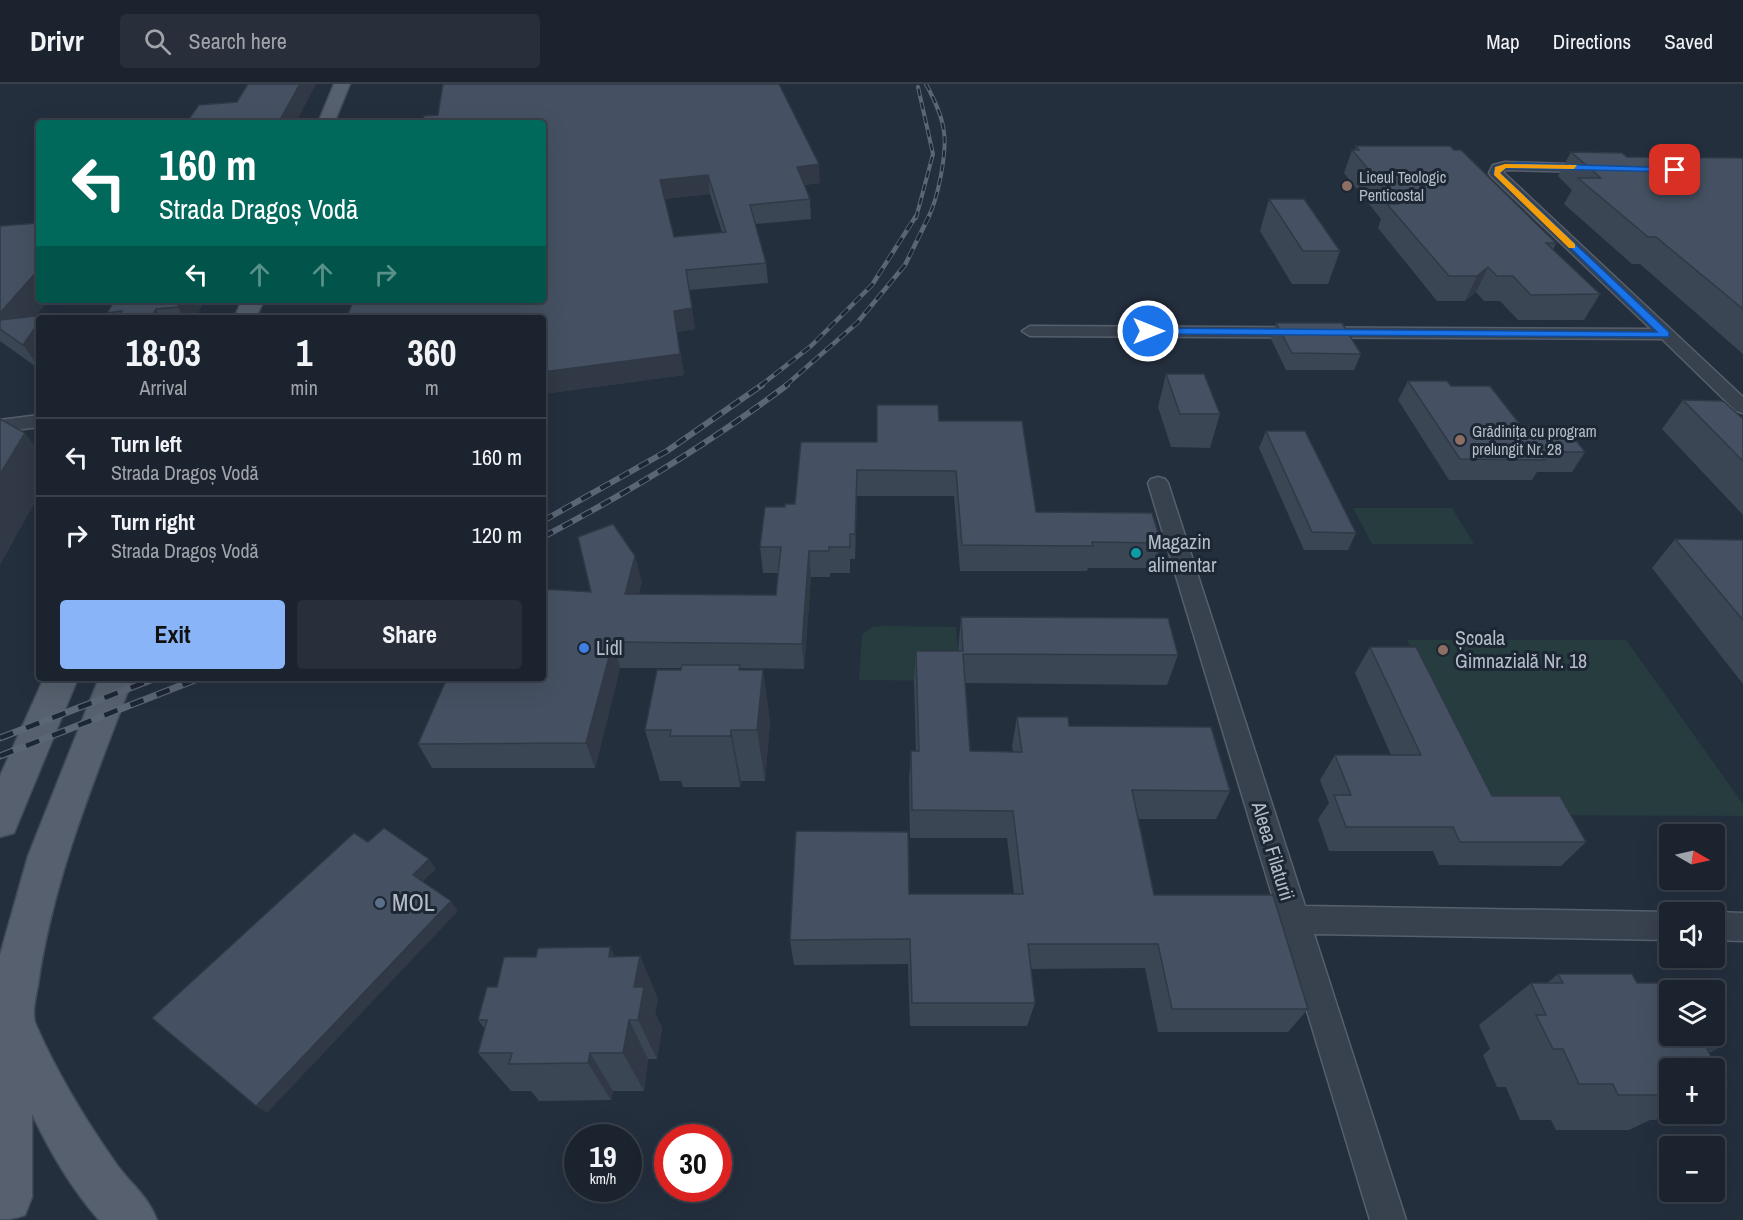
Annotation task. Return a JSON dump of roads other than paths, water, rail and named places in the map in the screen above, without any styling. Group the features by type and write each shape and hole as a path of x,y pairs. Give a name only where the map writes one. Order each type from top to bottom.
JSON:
{"main road":[{"path":"327,120 342,84"},
{"path":"0,821 60,681"},
{"path":"11,1204 11,1024 19,965 48,853 115,681"},
{"path":"11,1024 68,1136 101,1185 132,1220"}],"street":[{"path":"1612,168 1505,166 1498,168 1496,173 1743,407"},
{"path":"1030,331 1666,334"},
{"path":"0,426 36,421"},
{"name":"Aleea Filaturii","path":"1158,483 1388,1220"},
{"path":"1295,920 1659,926"},
{"path":"1725,926 1743,927"}],"railway":[{"path":"926,84 940,113 945,141 938,188 929,216"},
{"path":"916,218 933,154 918,87"},
{"path":"760,386 811,346 872,285 916,216"},
{"path":"785,386 857,323 905,265 929,216"},
{"path":"546,519 667,451 762,385"},
{"path":"546,535 668,466 787,385"},
{"path":"0,738 148,681"},
{"path":"0,756 192,681"}],"place":[{"name":"Liceul Teologic Penticostal","path":"1347,186"},
{"name":"Grădinița cu program prelungit Nr. 28","path":"1460,440"},
{"name":"Magazin alimentar","path":"1136,553"},
{"name":"Lidl","path":"584,648"},
{"name":"Școala Gimnazială Nr. 18","path":"1443,650"},
{"name":"MOL","path":"380,903"}]}
